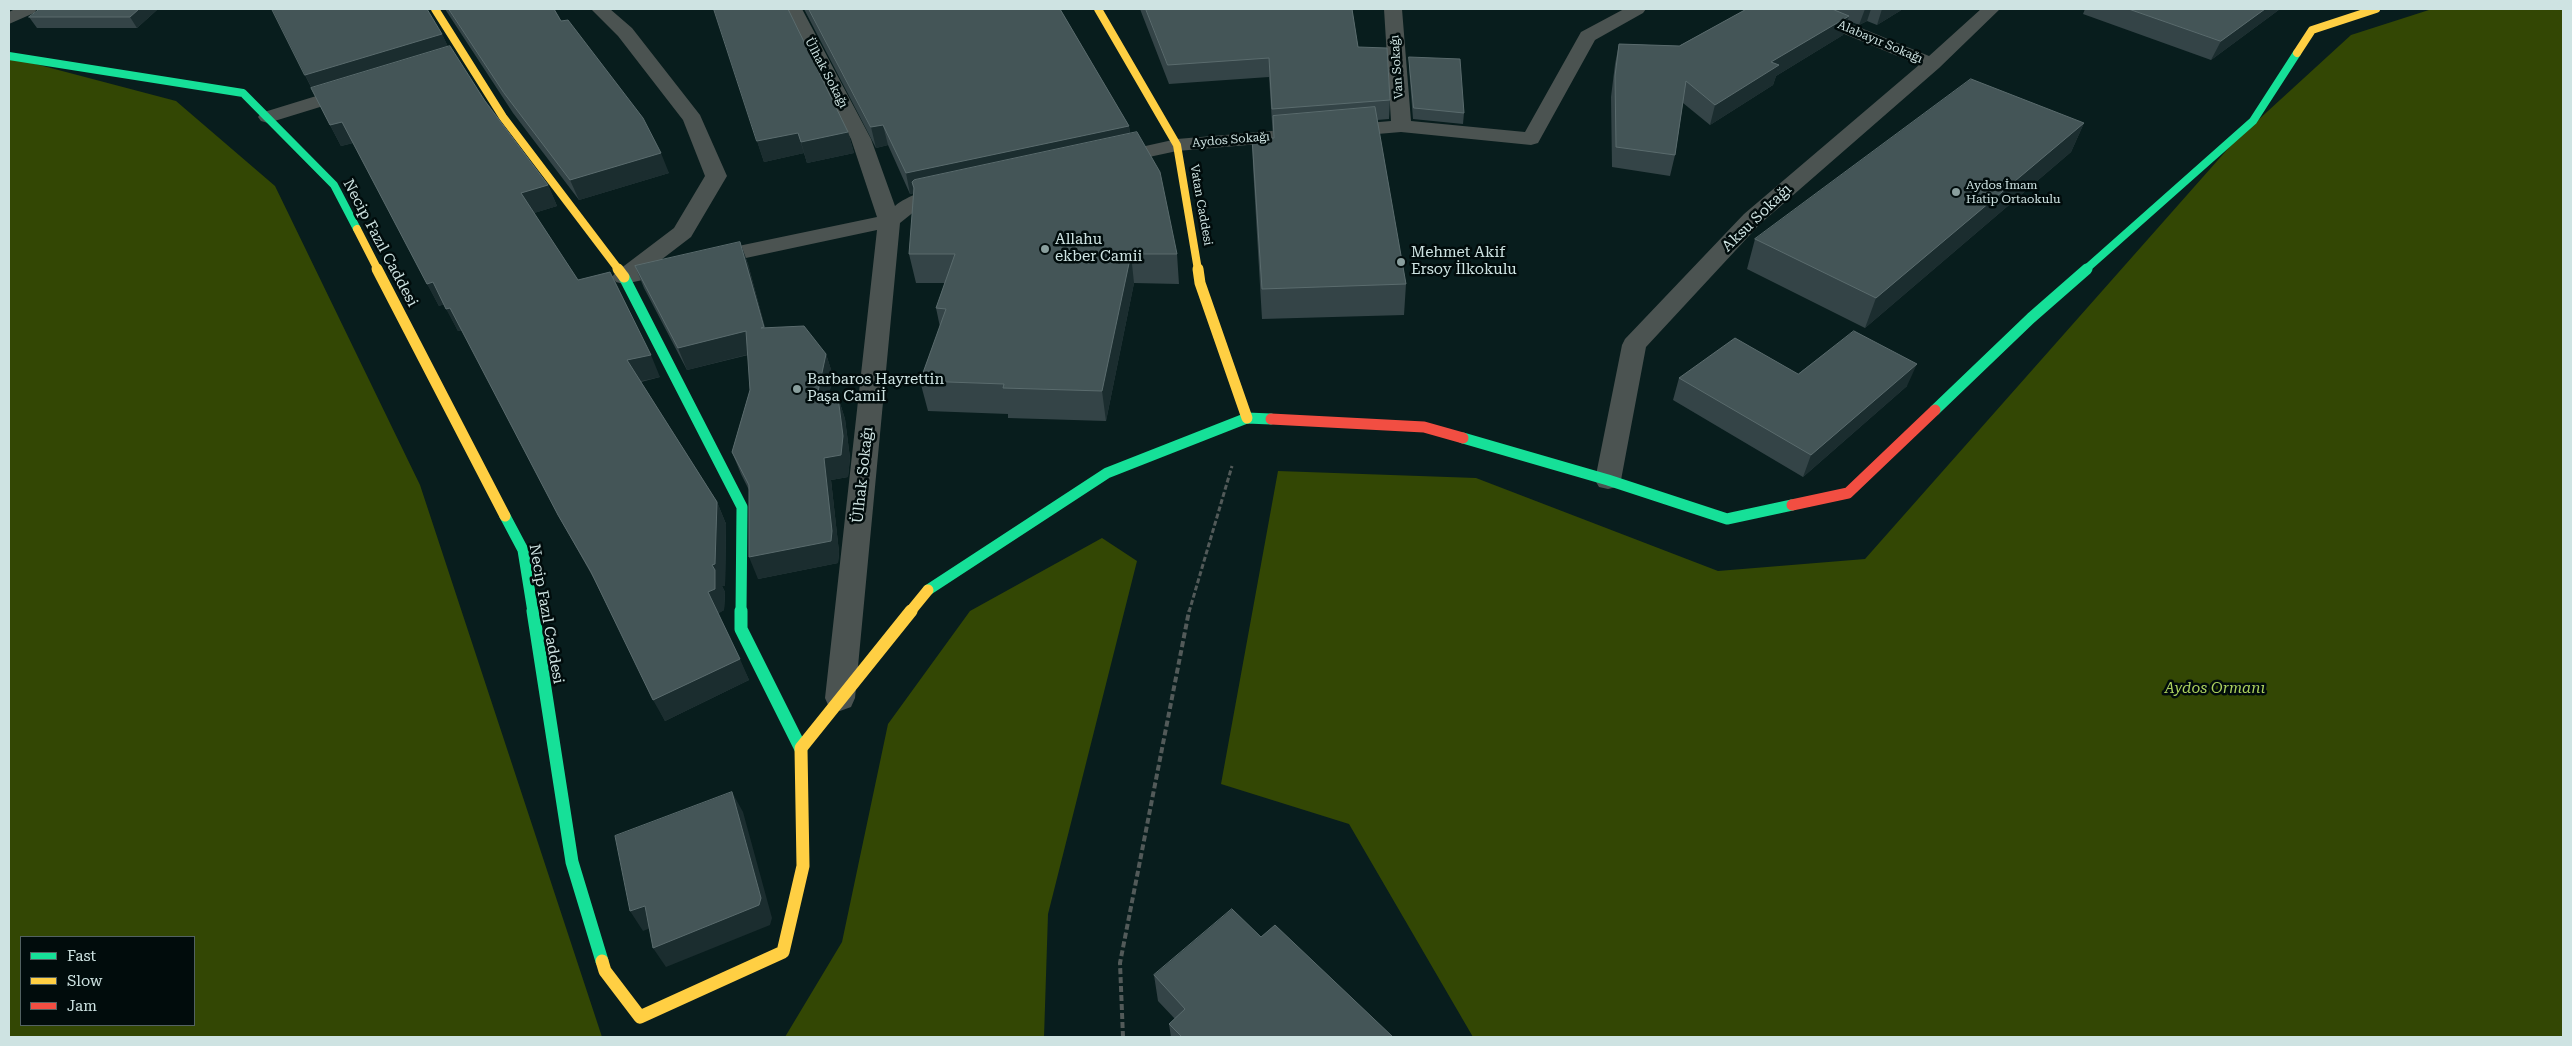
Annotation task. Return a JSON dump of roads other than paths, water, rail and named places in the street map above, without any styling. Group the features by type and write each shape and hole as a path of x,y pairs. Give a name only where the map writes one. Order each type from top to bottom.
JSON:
{"street":[{"path":"9,19 28,9"},
{"path":"435,9 503,117 624,277 742,507 741,629 801,748 925,592 1107,473 1247,418 1424,427 1608,480 1728,519 1848,493 2031,318 2253,122 2312,30 2376,9"},
{"path":"600,9 625,32 693,119 716,176 683,232 624,277"},
{"name":"Ülhak Sokağı","path":"793,9 861,139 889,221 840,698"},
{"name":"Vatan Caddesi","path":"1098,9 1177,145 1200,283 1247,418"},
{"name":"Van Sokağı","path":"1393,9 1401,126"},
{"name":"Aydos Sokağı","path":"1092,163 1177,145 1401,126 1531,139 1588,36 1637,9"},
{"name":"Alabayır Sokağı","path":"1800,9 1932,64"},
{"name":"Aksu Sokağı","path":"1608,480 1634,345 1752,219 1932,64 1992,9"},
{"name":"Necip Fazıl Caddesi","path":"9,56 243,93 334,186 522,550 572,862 605,971 640,1017 783,952 803,866 801,748"},
{"path":"446,62 465,56"},
{"path":"268,117 371,86"},
{"path":"624,277 889,221 912,202 969,190"}],"place":[{"name":"Aydos İmam Hatip Ortaokulu","path":"1956,192"},
{"name":"Allahu ekber Camii","path":"1045,249"},
{"name":"Mehmet Akif Ersoy İlkokulu","path":"1401,262"},
{"name":"Barbaros Hayrettin Paşa Camiİ","path":"797,389"}],"park label":[{"name":"Aydos Ormanı","path":"2215,689"}]}
